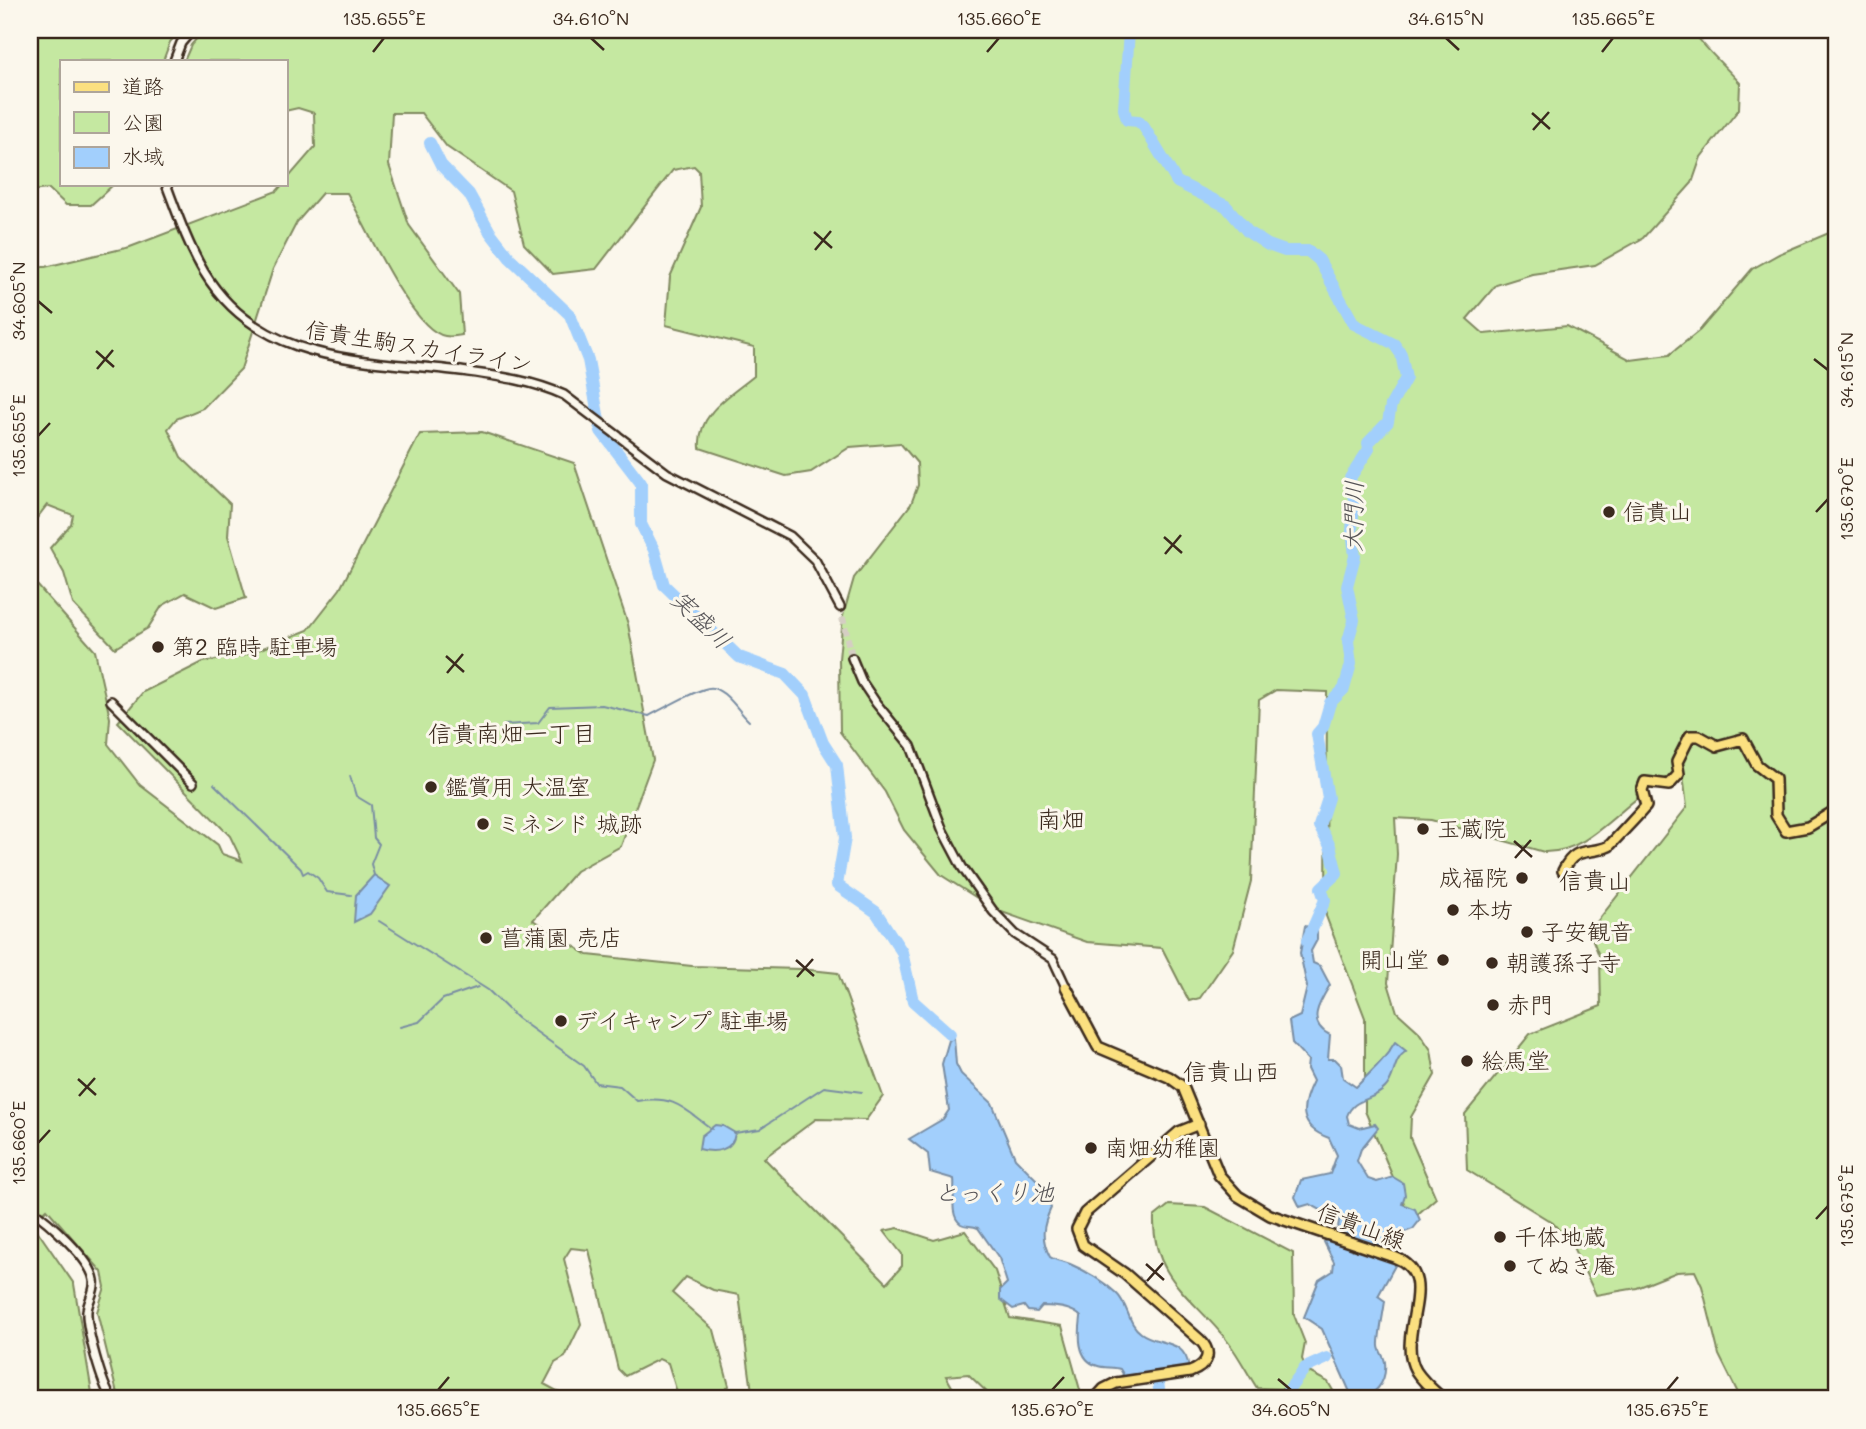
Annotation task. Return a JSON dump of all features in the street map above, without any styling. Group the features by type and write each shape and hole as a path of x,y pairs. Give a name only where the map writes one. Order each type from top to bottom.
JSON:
{"main road":[{"path":"1563,871 1572,856 1591,848 1607,847 1618,838 1629,822 1638,818 1646,806 1642,790 1645,782 1669,785 1679,774 1677,762 1690,736 1699,736 1717,746 1743,739 1757,765 1775,779 1776,815 1786,831 1808,827 1836,810"},
{"name":"信貴山線","path":"1066,987 1095,1044 1105,1051 1176,1081 1190,1098 1219,1174 1233,1191 1270,1215 1409,1264 1418,1279 1410,1354 1415,1370 1443,1399"},
{"path":"1095,1399 1112,1385 1190,1372 1206,1362 1207,1350 1203,1342 1120,1270 1086,1248 1077,1232 1079,1221 1085,1213 1179,1132 1199,1125"}],"street":[{"path":"174,60 181,43 192,30"},
{"name":"信貴生駒スカイライン","path":"167,186 203,271 225,301 262,332 293,347 326,356 507,377 548,387 564,395 667,473 790,536 815,560 840,607"},
{"path":"852,658 862,682 876,703 912,746 943,831 962,867 993,911 1015,934 1053,959 1066,987"},
{"path":"111,701 193,783"},
{"path":"30,1209 41,1215 92,1270 95,1283 87,1312 100,1371 112,1399"}],"green space":[{"path":"30,30 181,30 170,42 163,60 60,60 60,186 112,186 91,205 66,205 49,189 30,191"},
{"path":"204,30 1692,30 1740,83 1739,109 1701,157 1692,183 1643,238 1595,265 1532,274 1496,285 1467,319 1484,334 1567,326 1631,360 1669,355 1700,330 1752,269 1779,254 1836,230 1836,1399 1741,1399 1719,1355 1702,1286 1695,1271 1677,1272 1637,1288 1596,1295 1572,1245 1553,1223 1467,1170 1465,1114 1530,1034 1601,1006 1600,958 1592,938 1593,927 1687,807 1683,775 1646,791 1582,842 1564,849 1544,852 1431,820 1395,818 1397,854 1388,983 1397,1012 1418,1031 1431,1050 1435,1075 1411,1117 1410,1138 1436,1198 1411,1220 1365,1111 1365,1018 1326,916 1327,692 1276,690 1259,700 1251,881 1233,950 1200,998 1189,1001 1162,948 1087,942 996,910 941,875 904,830 885,792 840,732 839,659 843,616 854,578 911,504 918,485 917,463 900,443 850,447 811,472 786,476 700,448 700,436 709,415 754,376 754,347 666,325 670,277 701,207 699,171 694,166 673,170 596,269 553,274 524,244 511,191 447,147 421,113 392,113 389,165 409,225 459,294 462,335 445,336 432,330 418,316 390,274 347,193 322,193 297,222 273,269 241,369 203,408 176,419 168,429 181,457 230,504 228,536 246,598 216,608 185,593 162,606 148,628 115,648 73,604 64,573 50,548 71,524 73,515 47,505 30,527 30,267 45,267 130,247 277,191 281,186 287,186 287,179 315,147 314,113 298,108 287,111 287,60 184,60 191,45"},
{"path":"482,432 574,463 628,624 653,760 621,846 576,871 533,920 588,955 692,966 801,969 838,973 883,1096 866,1120 816,1119 764,1158 887,1283 902,1266 902,1254 884,1231 898,1228 934,1240 965,1231 995,1271 1010,1318 1062,1326 1082,1397 1080,1399 994,1399 968,1374 946,1376 959,1399 753,1399 739,1295 713,1290 686,1277 672,1293 714,1330 729,1386 713,1397 679,1399 668,1363 659,1359 625,1376 618,1369 589,1250 571,1248 564,1259 581,1324 565,1357 555,1363 544,1384 572,1399 123,1399 116,1389 97,1312 105,1287 102,1272 47,1209 32,1223 74,1284 93,1399 30,1399 30,577 95,651 110,718 108,744 140,785 218,845 222,854 242,861 230,836 118,722 143,692 203,662 243,656 308,630 340,589 420,434"},
{"path":"1169,1205 1205,1207 1293,1253 1294,1315 1305,1343 1302,1359 1307,1371 1328,1382 1338,1399 1293,1399 1283,1389 1257,1388 1232,1347 1178,1287 1160,1257 1155,1239 1154,1217"}],"water":[{"path":"374,875 390,886 370,914 354,922 356,895"},
{"path":"1305,926 1317,929 1317,940 1311,951 1313,963 1320,966 1330,985 1317,1012 1318,1025 1330,1035 1328,1059 1335,1059 1341,1065 1343,1078 1356,1087 1395,1042 1406,1051 1398,1059 1385,1088 1375,1096 1359,1102 1347,1116 1349,1124 1359,1128 1375,1124 1378,1128 1361,1149 1357,1161 1368,1179 1377,1182 1393,1177 1403,1183 1405,1195 1402,1204 1415,1209 1420,1220 1413,1229 1402,1233 1397,1241 1402,1253 1378,1296 1385,1301 1379,1342 1385,1362 1382,1382 1368,1396 1353,1399 1322,1329 1304,1317 1319,1280 1333,1271 1334,1262 1324,1242 1338,1228 1339,1220 1310,1204 1300,1207 1295,1197 1301,1180 1330,1174 1337,1155 1329,1138 1312,1128 1304,1115 1306,1099 1313,1081 1307,1069 1308,1060 1292,1043 1289,1021 1300,1016 1307,987 1300,953"},
{"name":"とっくり池","path":"954,1038 956,1064 961,1074 992,1103 1015,1158 1040,1183 1051,1208 1044,1232 1050,1257 1100,1280 1120,1298 1136,1329 1148,1337 1177,1347 1186,1358 1189,1368 1120,1378 1123,1374 1120,1369 1091,1363 1082,1352 1081,1317 1078,1314 1052,1306 1042,1306 1037,1312 1028,1311 1024,1306 1013,1309 1000,1299 1000,1290 1007,1283 999,1258 978,1228 963,1225 957,1220 954,1209 954,1179 930,1172 928,1154 909,1139 943,1119 949,1110 942,1064 949,1040"},
{"path":"715,1125 735,1133 731,1144 716,1151 699,1149 701,1136"}],"waterway":[{"path":"74,30 87,30"},
{"name":"大門川","path":"1129,30 1124,109 1127,120 1138,121 1144,127 1177,182 1226,206 1248,232 1268,245 1285,251 1308,251 1319,260 1354,324 1394,344 1401,354 1406,378 1391,405 1388,422 1368,443 1369,449 1350,478 1354,500 1352,531 1355,556 1347,586 1354,620 1348,641 1351,664 1344,689 1330,703 1323,727 1317,734 1328,798 1319,826 1330,846 1337,873 1321,888 1325,900 1307,941"},
{"name":"実盛川","path":"430,143 441,165 469,194 490,232 510,258 570,315 588,360 601,431 641,483 641,524 654,550 664,585 739,657 785,674 805,695 823,743 837,765 845,838 837,885 876,912 902,952 913,1001 950,1034"},
{"path":"504,725 538,723 550,707 602,705 649,716 708,688 719,690 729,698 749,721"},
{"path":"350,776 356,796 371,805 374,838 379,844 371,864 374,875"},
{"path":"214,784 303,874 308,871 318,878 327,892 351,895"},
{"path":"379,921 488,990 517,1018 584,1066 596,1083 620,1086 637,1101 661,1100 678,1105 712,1129"},
{"path":"400,1027 419,1022 443,999 478,987"},
{"path":"735,1133 760,1129 824,1087 862,1092"},
{"name":"大門川","path":"1282,1399 1305,1368 1327,1358"},
{"name":"実盛川","path":"1158,1380 1160,1399"}],"tunnel":[{"path":"840,607 852,658"}],"place":[{"name":"信貴山","path":"1609,512"},
{"name":"第2 臨時 駐車場","path":"158,647"},
{"name":"鑑賞用 大温室","path":"431,787"},
{"name":"ミネンド 城跡","path":"483,824"},
{"name":"玉蔵院","path":"1423,829"},
{"name":"成福院","path":"1522,878"},
{"name":"本坊","path":"1453,910"},
{"name":"子安観音","path":"1527,932"},
{"name":"菖蒲園 売店","path":"486,938"},
{"name":"開山堂","path":"1443,960"},
{"name":"朝護孫子寺","path":"1492,963"},
{"name":"赤門","path":"1493,1005"},
{"name":"デイキャンプ 駐車場","path":"561,1021"},
{"name":"絵馬堂","path":"1467,1061"},
{"name":"南畑幼稚園","path":"1091,1148"},
{"name":"千体地蔵","path":"1500,1237"},
{"name":"てぬき庵","path":"1510,1266"}],"district":[{"name":"信貴南畑一丁目","path":"512,734"},
{"name":"南畑","path":"1061,820"},
{"name":"信貴山","path":"1595,881"},
{"name":"信貴山西","path":"1231,1072"}]}
